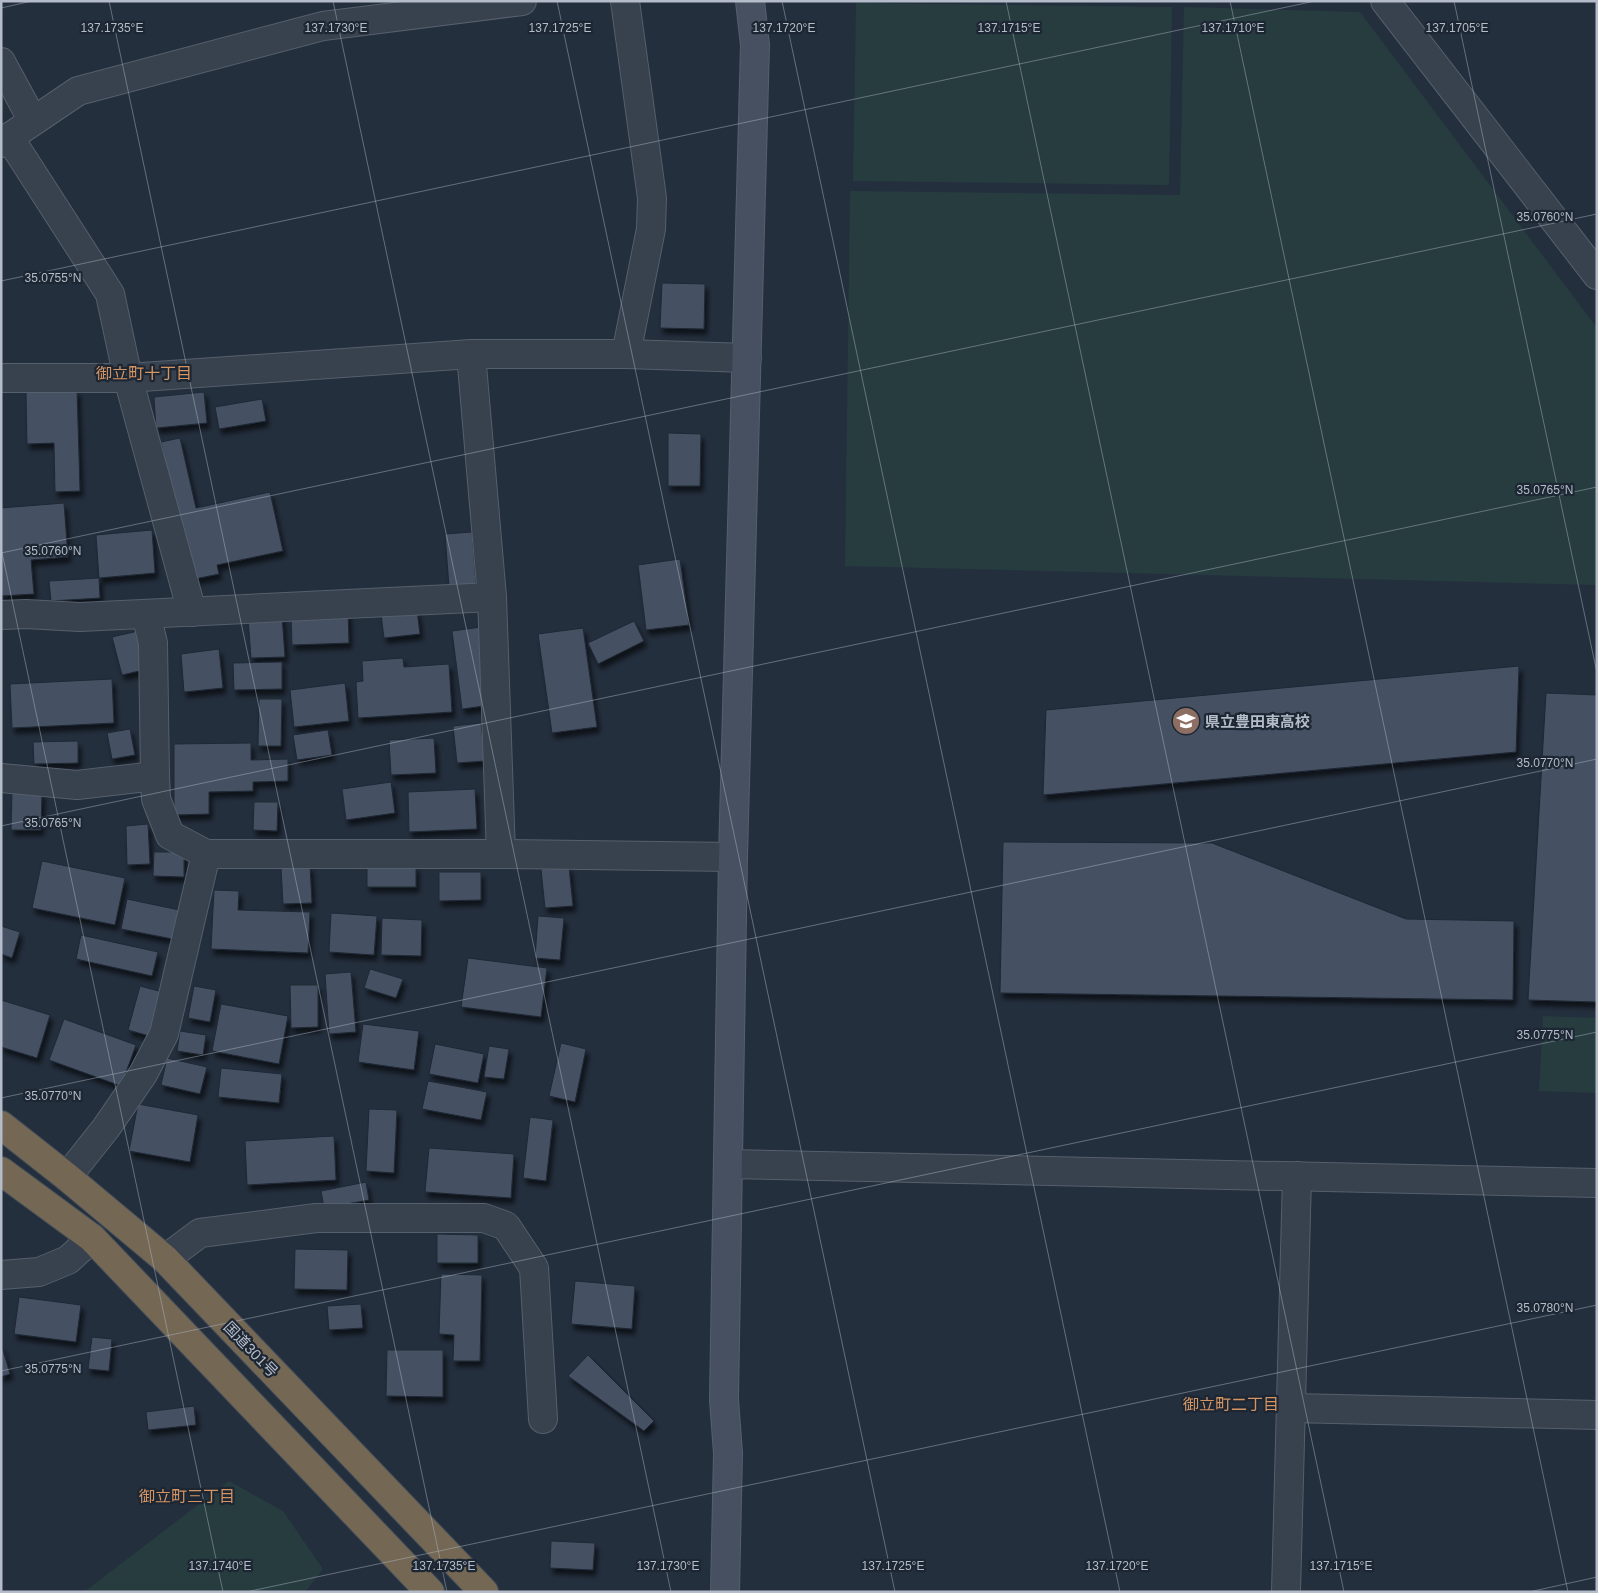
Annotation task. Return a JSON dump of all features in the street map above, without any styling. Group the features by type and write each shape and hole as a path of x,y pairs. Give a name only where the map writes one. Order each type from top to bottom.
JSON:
{"highway":[{"name":"国道301号","path":"1,1124 165,1259 484,1592"},
{"path":"1,1171 92,1238 430,1592"}],"street":[{"path":"192,612 128,378 110,294 5,140 78,92 323,26 522,1"},
{"path":"625,1 652,198 650,229 626,354"},
{"path":"726,1592 728,1453 724,1400 733,857 755,44 750,1"},
{"path":"1385,1 1597,275"},
{"path":"1,62 33,121"},
{"path":"471,354 492,597 501,854"},
{"path":"1,378 128,378 471,354 626,354 747,358"},
{"path":"1,615 80,616 146,614 492,597"},
{"path":"146,614 153,643 156,799 170,835 206,854 501,854 733,857"},
{"path":"1,778 77,785 155,776"},
{"path":"67,1177 106,1128 143,1074 164,1034 206,854"},
{"path":"728,1164 1597,1183"},
{"path":"1286,1592 1298,1176"},
{"path":"165,1259 200,1233 316,1218 484,1218 506,1226 534,1268 543,1419"},
{"path":"1,1275 39,1272 68,1260 92,1238"},
{"path":"1291,1408 1597,1415"}],"green space":[{"path":"856,3 1172,7 1169,185 853,181"},
{"path":"1184,7 1360,12 1597,328 1597,585 845,566 850,191 1180,195"},
{"path":"1543,1016 1597,1018 1597,1093 1539,1091"},
{"path":"229,1481 283,1511 323,1569 305,1592 84,1592"}],"building":[{"path":"662,283 705,284 704,329 660,328"},
{"path":"77,390 80,491 55,492 54,443 27,444 26,391"},
{"path":"204,392 207,423 156,428 154,397"},
{"path":"262,399 266,421 219,429 215,407"},
{"path":"668,433 701,434 700,486 668,486"},
{"path":"180,438 196,508 270,492 283,551 217,565 219,574 190,580 161,442"},
{"path":"64,503 68,557 31,560 34,594 1,596 1,508"},
{"path":"152,530 155,573 99,578 96,535"},
{"path":"472,532 476,584 449,587 445,534"},
{"path":"680,559 689,625 646,630 638,565"},
{"path":"99,578 100,598 51,601 49,581"},
{"path":"417,610 420,634 384,638 381,614"},
{"path":"348,611 349,643 292,645 291,614"},
{"path":"282,616 285,657 251,658 248,618"},
{"path":"634,621 644,641 598,664 588,643"},
{"path":"481,627 491,705 462,709 452,631"},
{"path":"583,628 597,727 552,733 538,634"},
{"path":"138,631 148,669 122,675 112,637"},
{"path":"219,649 223,688 184,692 181,654"},
{"path":"403,658 404,667 449,664 452,712 358,718 356,682 363,681 362,661"},
{"path":"282,662 282,689 234,690 233,663"},
{"path":"1519,666 1516,752 1043,795 1046,710"},
{"path":"112,679 114,723 12,728 10,684"},
{"path":"345,683 349,721 294,727 290,690"},
{"path":"1546,693 1597,695 1597,1002 1528,1000"},
{"path":"259,699 282,699 281,746 258,746"},
{"path":"481,723 485,761 457,763 453,726"},
{"path":"130,729 135,755 112,759 107,733"},
{"path":"328,730 332,755 297,760 293,735"},
{"path":"434,738 436,773 391,775 389,740"},
{"path":"78,741 78,763 34,764 33,742"},
{"path":"251,743 251,760 288,759 288,781 253,782 253,791 209,792 209,814 174,815 174,744"},
{"path":"391,782 395,813 346,820 342,789"},
{"path":"475,789 477,829 409,832 408,792"},
{"path":"12,791 42,792 41,830 11,830"},
{"path":"254,802 278,802 277,831 253,830"},
{"path":"148,824 150,864 127,865 126,826"},
{"path":"1003,842 1212,843 1406,919 1514,921 1513,1000 1000,993"},
{"path":"154,852 184,852 184,877 153,876"},
{"path":"42,861 125,878 115,925 32,908"},
{"path":"310,866 312,903 283,904 281,867"},
{"path":"367,866 416,866 416,887 367,887"},
{"path":"569,867 573,906 545,908 541,869"},
{"path":"439,872 481,872 481,900 439,901"},
{"path":"214,890 239,891 238,910 310,912 308,953 211,949"},
{"path":"127,899 184,911 178,940 121,929"},
{"path":"331,913 377,916 374,955 329,952"},
{"path":"538,916 564,918 560,960 535,958"},
{"path":"382,918 422,920 421,956 381,955"},
{"path":"1,926 20,932 12,958 1,954"},
{"path":"81,935 158,952 152,976 76,959"},
{"path":"468,958 547,968 541,1017 461,1007"},
{"path":"370,969 403,979 396,998 364,988"},
{"path":"351,972 356,1032 329,1034 325,974"},
{"path":"290,985 318,985 318,1027 291,1028"},
{"path":"140,986 166,993 153,1037 128,1030"},
{"path":"194,986 216,990 210,1022 188,1018"},
{"path":"1,1000 50,1015 37,1058 1,1047"},
{"path":"221,1004 288,1016 279,1064 212,1051"},
{"path":"64,1019 136,1045 121,1086 49,1060"},
{"path":"363,1024 419,1031 414,1070 358,1062"},
{"path":"180,1031 206,1035 203,1055 177,1051"},
{"path":"561,1043 586,1049 575,1102 549,1096"},
{"path":"435,1044 484,1054 478,1083 429,1074"},
{"path":"489,1046 509,1049 504,1079 484,1077"},
{"path":"167,1058 207,1067 200,1094 161,1085"},
{"path":"221,1068 282,1074 279,1103 218,1097"},
{"path":"428,1081 487,1092 481,1120 422,1109"},
{"path":"138,1104 198,1115 190,1162 129,1151"},
{"path":"369,1109 397,1110 394,1173 366,1171"},
{"path":"530,1117 553,1120 546,1181 523,1178"},
{"path":"334,1136 336,1180 247,1185 245,1141"},
{"path":"429,1148 514,1154 511,1198 425,1192"},
{"path":"366,1182 369,1200 324,1208 321,1191"},
{"path":"437,1234 478,1235 478,1263 437,1263"},
{"path":"295,1249 348,1250 347,1290 294,1289"},
{"path":"441,1274 482,1275 480,1361 453,1361 454,1335 439,1334"},
{"path":"575,1281 635,1286 632,1329 571,1324"},
{"path":"19,1297 81,1305 76,1342 14,1334"},
{"path":"361,1304 363,1328 329,1330 327,1306"},
{"path":"92,1337 112,1339 109,1371 88,1369"},
{"path":"1,1343 10,1374 1,1377"},
{"path":"387,1350 443,1350 443,1397 386,1396"},
{"path":"588,1355 654,1421 644,1431 568,1376"},
{"path":"194,1406 196,1425 148,1430 146,1412"},
{"path":"551,1541 595,1543 593,1570 550,1568"}],"place":[{"name":"県立豊田東高校","path":"1186,721"}],"district":[{"name":"御立町十丁目","path":"144,373"},
{"name":"御立町二丁目","path":"1231,1404"},
{"name":"御立町三丁目","path":"187,1496"}]}
